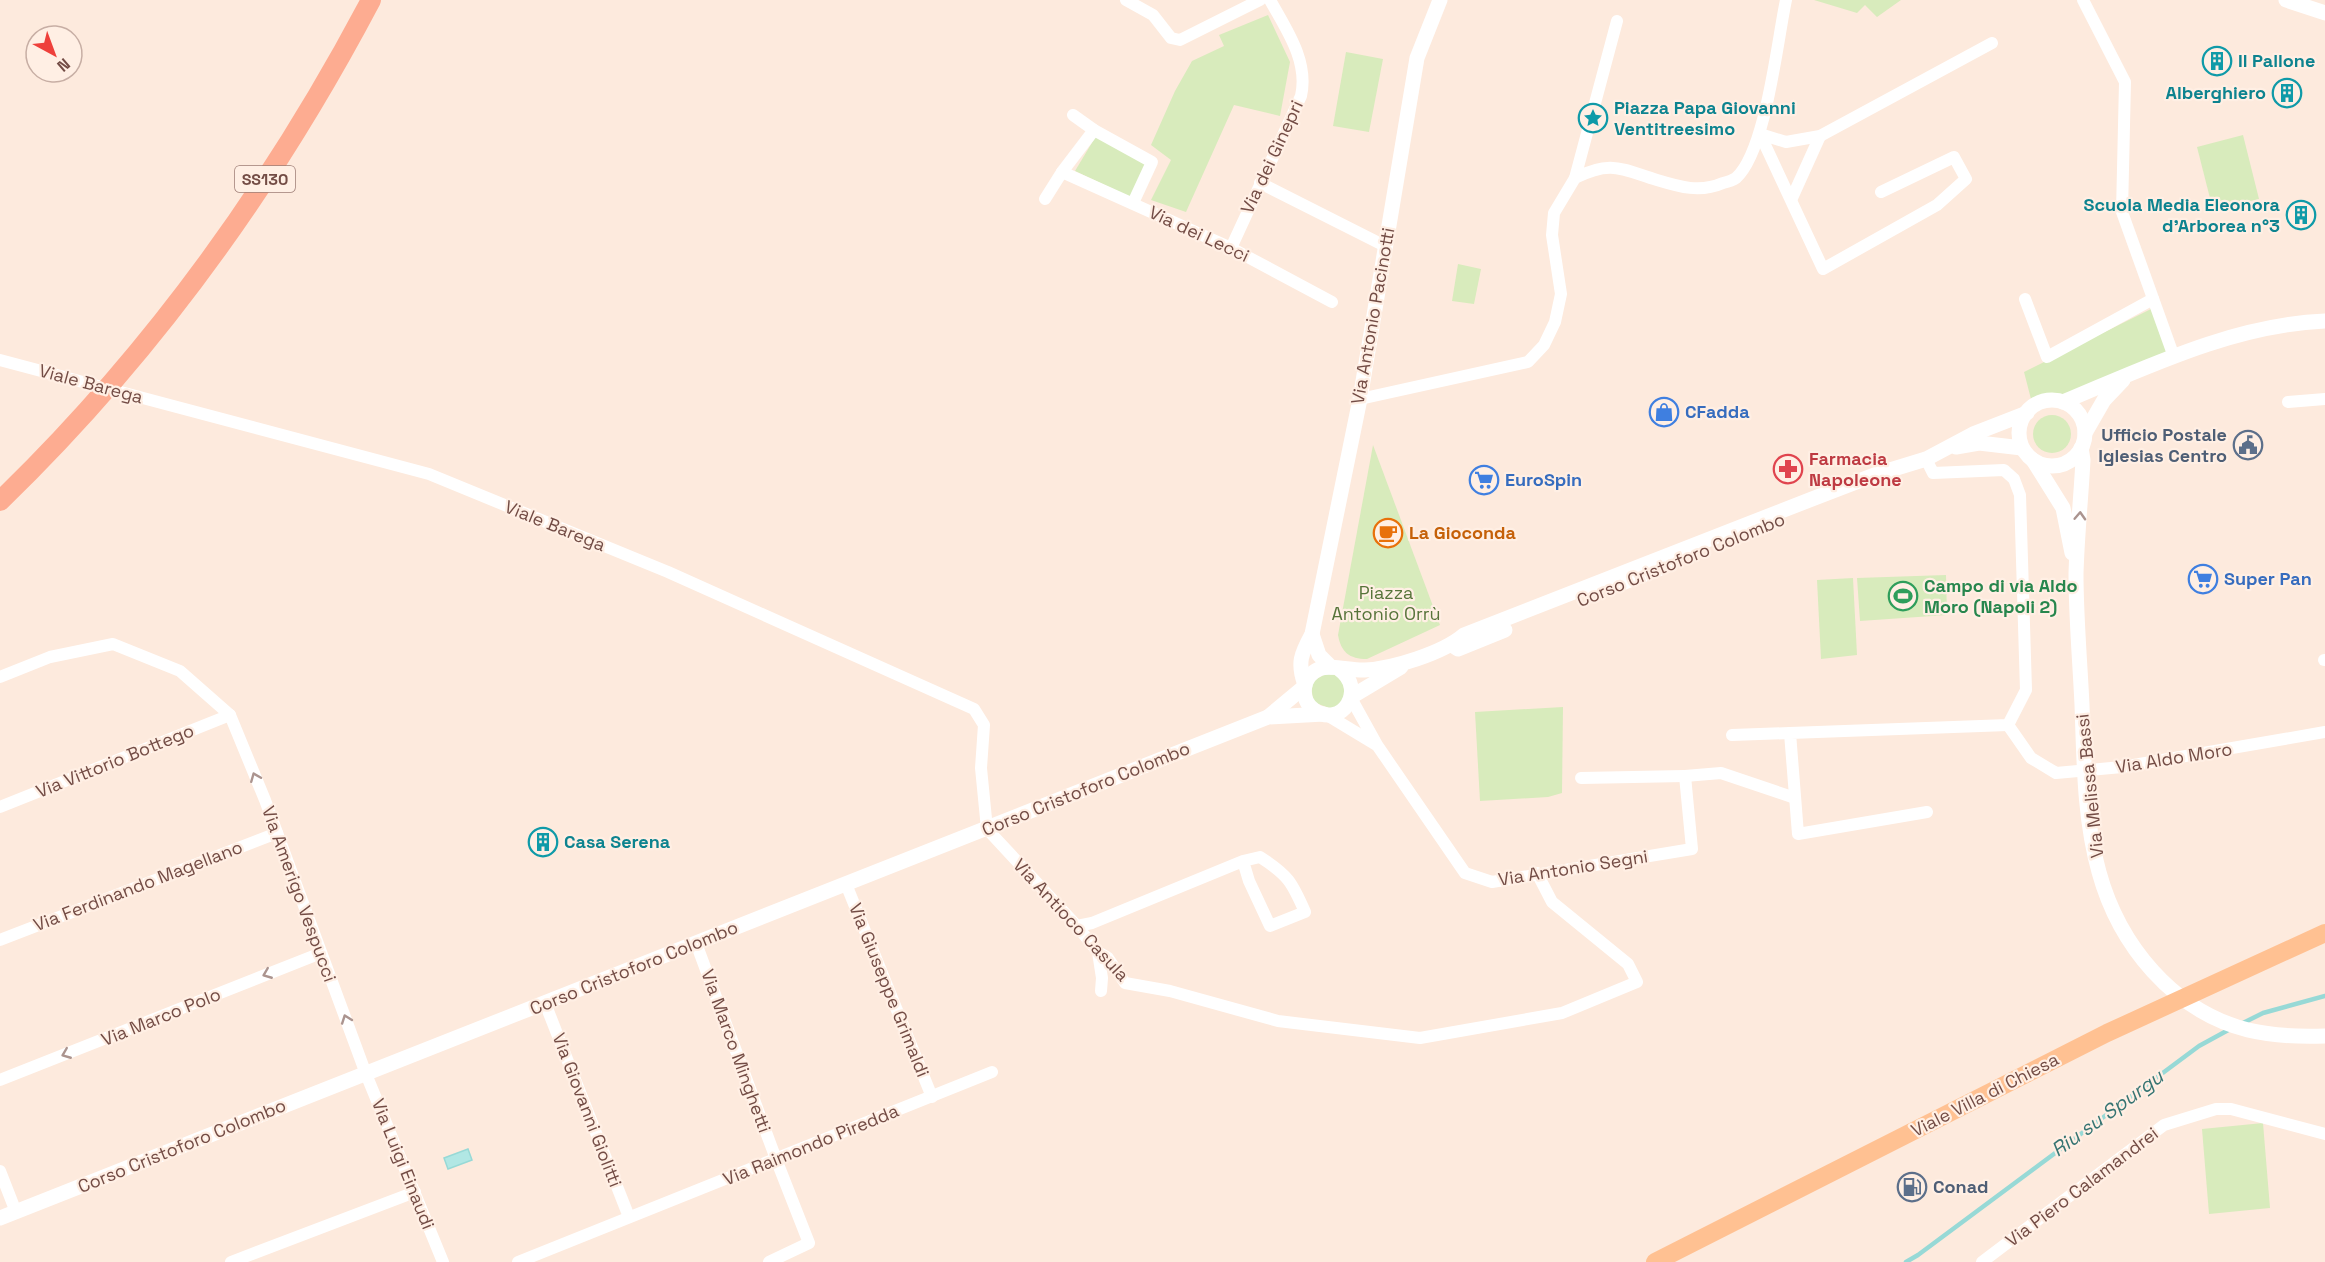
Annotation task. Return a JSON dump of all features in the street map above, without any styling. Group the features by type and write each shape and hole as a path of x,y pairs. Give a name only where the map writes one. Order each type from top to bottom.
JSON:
{"highway":[{"name":"SS130","path":"0,501 80,420 142,348 216,250 276,163 336,66 371,0"}],"main road":[{"name":"Viale Villa di Chiesa","path":"1655,1262 2107,1033 2323,934"}],"street":[{"path":"1126,0 1153,15 1170,38 1180,40 1260,0"},
{"name":"Via dei Ginepri","path":"1231,248 1303,85 1304,74 1296,48 1270,0"},
{"name":"Via Antonio Pacinotti","path":"1305,686 1299,669 1302,651 1312,634 1360,399 1417,58 1440,0"},
{"path":"1575,178 1594,169 1612,166 1683,188 1710,189 1735,179 1750,158 1760,134 1786,0"},
{"path":"2083,0 2125,82 2122,212 2174,357"},
{"path":"2286,0 2325,13"},
{"path":"1360,399 1528,362 1544,345 1555,322 1561,294 1552,236 1554,213 1575,178 1617,21"},
{"path":"1760,134 1786,142 1820,136 1992,43"},
{"path":"1073,116 1152,162 1133,203"},
{"path":"1045,199 1094,130"},
{"path":"1760,134 1823,268 1937,205 1966,179 1954,157 1881,192"},
{"path":"1792,198 1820,136"},
{"name":"Via dei Lecci","path":"1062,172 1231,248 1332,302"},
{"path":"1260,183 1386,246"},
{"path":"2025,299 2047,357 2153,299"},
{"name":"Corso Cristoforo Colombo","path":"0,1218 1268,717 1305,686 1316,670 1335,668 1367,670 1414,659 1452,645 1464,635 1639,565 1877,474 1926,459 1972,434 2026,413 2043,402 2063,402 2174,357 2236,335 2300,322 2325,321"},
{"name":"Viale Barega","path":"0,360 429,474 668,572 974,709 984,725 981,768 987,829"},
{"name":"Corso Cristoforo Colombo","path":"2033,460 2047,466 2069,461 2104,400 2127,376"},
{"path":"2288,402 2325,399"},
{"path":"2063,402 2079,414 2083,423 2083,440"},
{"path":"2026,413 2019,430 2022,448 2033,460"},
{"name":"Via Melissa Bassi","path":"2083,440 2076,574 2084,763 2099,872 2117,920 2134,950 2156,977 2203,1011 2226,1023 2248,1030 2289,1037 2325,1036"},
{"name":"Corso Cristoforo Colombo","path":"1951,447 1978,443 2022,448"},
{"path":"1732,735 2008,725 2026,690 2020,495 2014,479 2004,470 1932,473 1926,459"},
{"name":"Via Melissa Bassi","path":"2033,460 2062,508 2076,574"},
{"path":"1312,634 1319,655 1350,681 1351,698"},
{"path":"0,677 50,657 113,644 180,671 230,715"},
{"name":"Corso Cristoforo Colombo","path":"1268,717 1325,715 1339,712 1351,698 1414,659"},
{"path":"1305,686 1304,694 1311,708 1325,715"},
{"name":"Via Antonio Segni","path":"1351,698 1377,745 1465,873 1492,882 1692,849 1685,776"},
{"name":"Via Vittorio Bottego","path":"0,807 230,715"},
{"name":"Via Amerigo Vespucci","path":"230,715 277,833 366,1074"},
{"name":"Via Antonio Segni","path":"1325,715 1377,745"},
{"name":"Via Aldo Moro","path":"2008,725 2031,758 2056,773 2122,767 2325,732"},
{"path":"1790,733 1798,834 1927,812"},
{"path":"1581,778 1721,773 1795,798"},
{"name":"Via Antioco Casula","path":"987,829 1077,926 1098,952 1108,958 1125,983 1170,991 1278,1021 1420,1038 1562,1013 1637,982 1628,964 1552,902 1537,873"},
{"name":"Via Ferdinando Magellano","path":"0,940 277,833"},
{"path":"1077,926 1092,923 1243,861 1260,857 1276,868 1293,885 1305,912 1270,926 1249,881 1243,861"},
{"name":"Via Giuseppe Grimaldi","path":"846,884 932,1096"},
{"name":"Via Marco Minghetti","path":"696,943 809,1243 769,1262"},
{"path":"1098,952 1102,978 1101,991"},
{"name":"Via Marco Polo","path":"0,1080 321,953"},
{"name":"Via Giovanni Giolitti","path":"545,1003 629,1217"},
{"name":"Via Raimondo Piredda","path":"518,1262 992,1072"},
{"name":"Via Luigi Einaudi","path":"366,1074 442,1258"},
{"name":"Via Piero Calamandrei","path":"1982,1262 2164,1125 2216,1109 2231,1108 2325,1134"},
{"path":"0,1171 16,1212"},
{"path":"231,1262 415,1192"}],"green space":[{"path":"1814,0 1901,0 1877,17 1865,5 1857,13"},
{"path":"1268,15 1290,62 1280,116 1234,105 1186,212 1151,200 1171,160 1151,145 1175,91 1192,61 1224,46 1219,35"},
{"path":"1346,52 1383,59 1369,132 1333,126"},
{"path":"2243,135 2259,199 2213,210 2197,147"},
{"path":"1096,136 1147,165 1130,197 1075,171"},
{"path":"1458,264 1481,269 1474,304 1452,301"},
{"path":"2151,309 2168,355 2062,400 2051,398 2032,403 2024,372"},
{"path":"2052,415 2065,421 2071,434 2065,447 2052,453 2039,447 2033,434 2039,421"},
{"name":"Piazza Antonio Orrù","path":"1373,445 1440,625 1367,659 1355,658 1347,653 1341,646 1338,635"},
{"name":"Campo di via Aldo Moro (Napoli 2)","path":"1946,575 1947,615 1860,621 1857,578"},
{"path":"1853,578 1857,655 1821,659 1817,580"},
{"path":"1329,672 1343,679 1345,700 1332,709 1313,702 1311,682"},
{"path":"1563,707 1562,793 1548,797 1480,801 1475,712"},
{"path":"2263,1123 2270,1208 2209,1214 2202,1129"}],"water":[{"path":"468,1149 472,1160 448,1169 444,1158"}],"waterway":[{"name":"Riu su Spurgu","path":"2243,1023 2263,1013 2325,996"},
{"name":"Riu su Spurgu","path":"1906,1262 2199,1046 2232,1028"}],"place":[{"name":"Il Pallone","path":"2217,61"},
{"name":"Alberghiero","path":"2287,93"},
{"name":"Piazza Papa Giovanni Ventitreesimo","path":"1593,118"},
{"name":"Scuola Media Eleonora d'Arborea n°3","path":"2301,215"},
{"name":"CFadda","path":"1664,412"},
{"name":"Ufficio Postale Iglesias Centro","path":"2248,445"},
{"name":"Farmacia Napoleone","path":"1788,469"},
{"name":"EuroSpin","path":"1484,480"},
{"name":"La Gioconda","path":"1388,533"},
{"name":"Super Pan","path":"2203,579"},
{"name":"Campo di via Aldo Moro (Napoli 2)","path":"1903,596"},
{"name":"Casa Serena","path":"543,842"},
{"name":"Conad","path":"1912,1187"}]}
